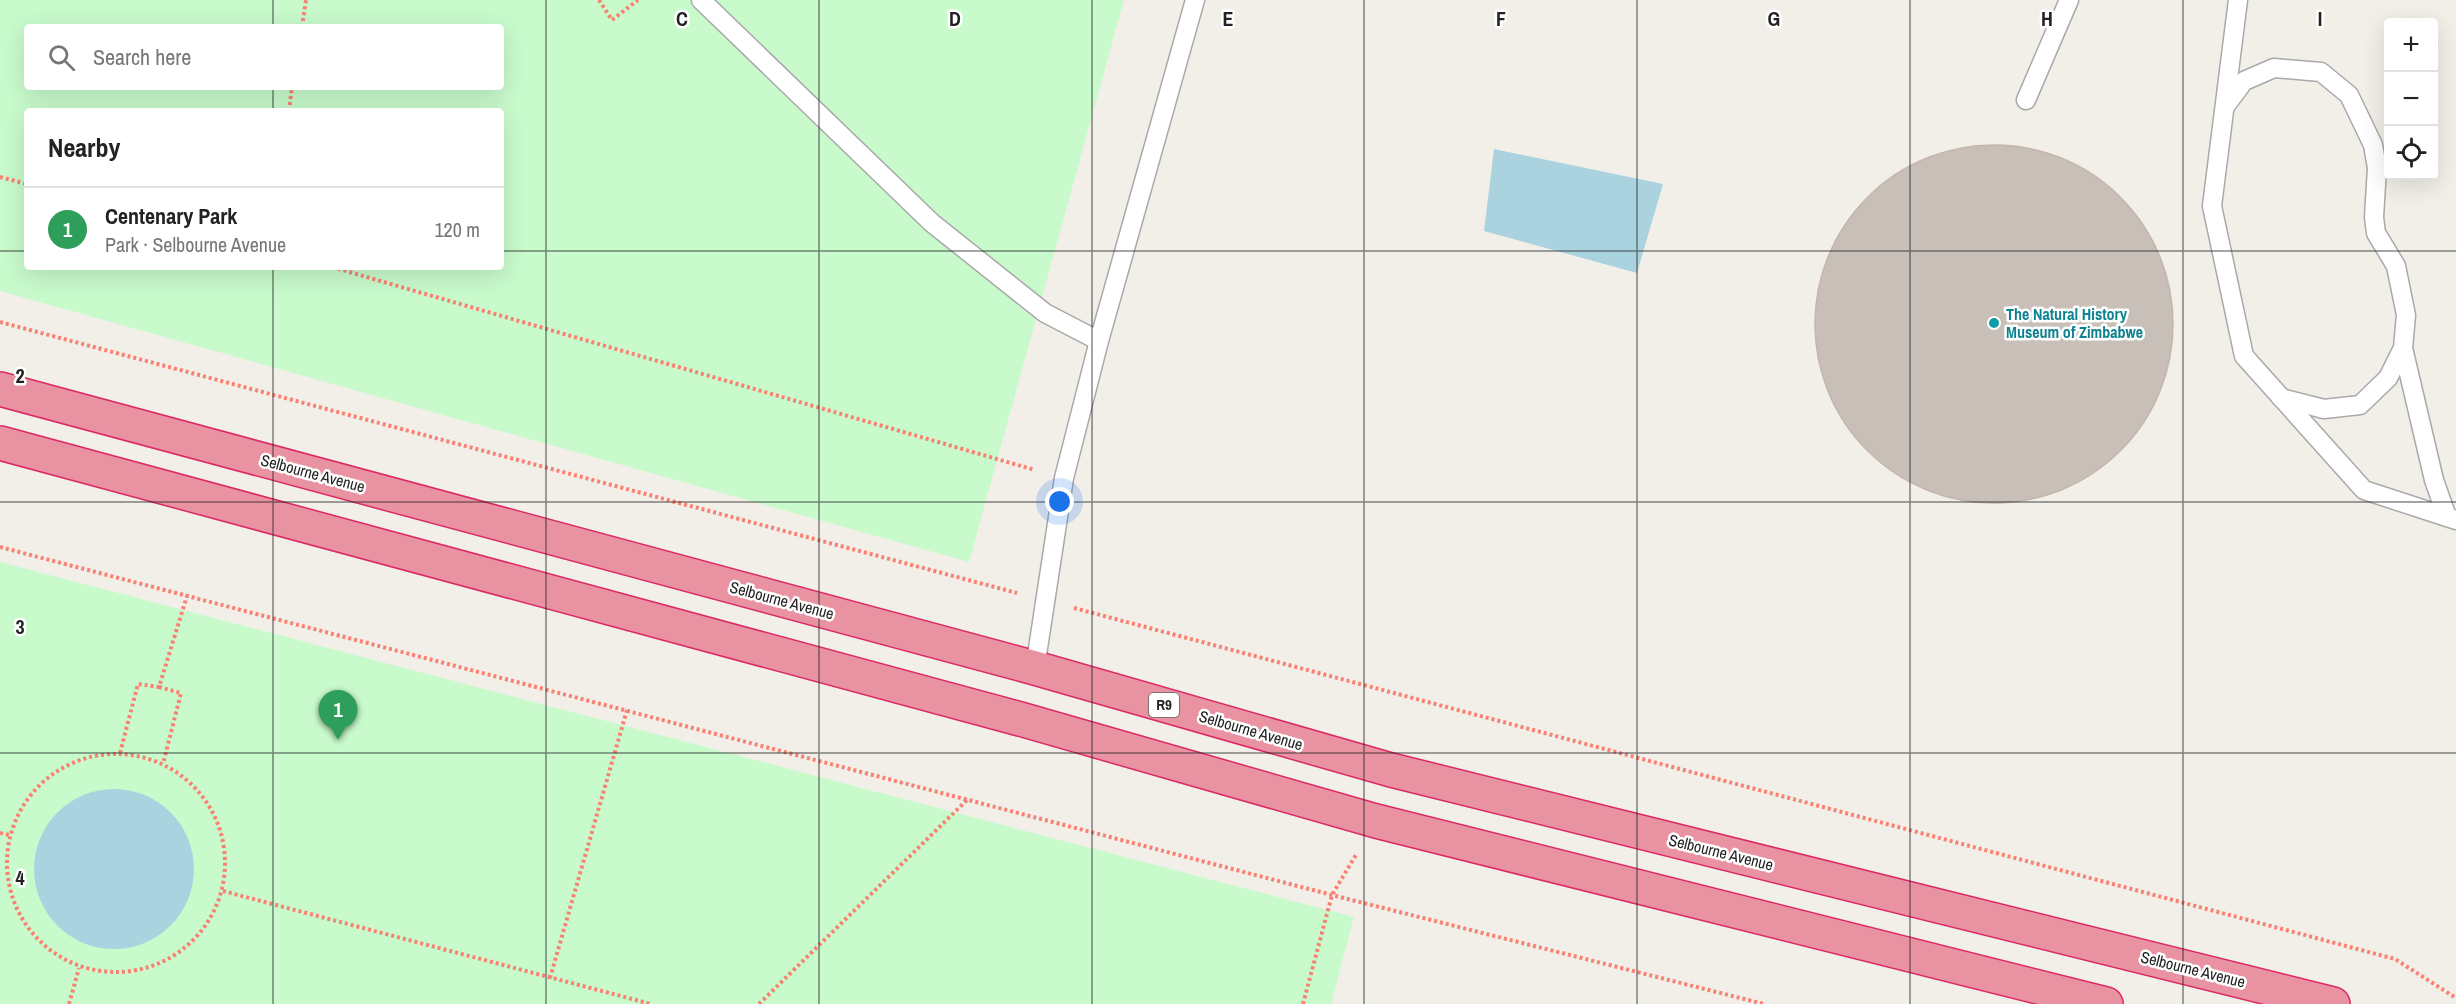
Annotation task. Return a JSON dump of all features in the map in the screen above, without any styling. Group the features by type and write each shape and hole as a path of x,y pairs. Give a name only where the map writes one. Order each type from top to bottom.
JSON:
{"highway":[{"name":"Selbourne Avenue","path":"0,389 1035,668 1391,770 2333,1004"},
{"path":"0,443 997,712 1376,821 2106,1004"}],"lane":[{"path":"701,0 932,223 1045,313 1099,341"},
{"path":"1035,668 1064,478 1099,341 1195,0"},
{"path":"2026,100 2069,0"},
{"path":"2238,0 2212,206 2244,356 2364,490 2451,519"},
{"path":"2225,106 2244,81 2274,68 2321,72 2349,95 2373,145 2377,168 2374,217 2376,233 2396,266 2406,315 2403,348 2434,480 2451,519"},
{"path":"2282,398 2324,409 2360,405 2388,378 2403,348"}],"path":[{"path":"302,24 306,0"},
{"path":"599,0 612,20 638,0"},
{"path":"289,108 292,90"},
{"path":"0,177 24,183"},
{"path":"342,270 1064,478"},
{"path":"0,322 2395,959 2456,998"},
{"path":"0,547 1332,895 1764,1004"},
{"path":"159,687 187,596"},
{"path":"120,753 138,684 159,687 181,693 163,764"},
{"path":"550,978 627,710"},
{"path":"120,753 163,764 194,786 216,817 226,853 223,891 204,932 168,961 124,973 79,968 43,947 18,915 6,875 9,835 24,801 51,775 83,759 120,753"},
{"path":"759,1004 967,799"},
{"path":"1303,1004 1332,895 1376,821"},
{"path":"0,833 9,835"},
{"path":"223,891 651,1004"},
{"path":"69,1004 79,968"}],"green space":[{"path":"0,0 1124,0 969,562 0,291"},
{"path":"0,562 1354,917 1331,1004 0,1004"}],"water":[{"path":"1494,149 1663,184 1637,273 1484,231"},
{"path":"114,789 144,795 170,813 188,839 194,869 188,899 170,925 144,943 114,949 84,943 58,925 40,899 34,869 40,839 58,813 84,795"}],"building":[{"name":"The Natural History Museum of Zimbabwe","path":"1994,145 2029,148 2063,159 2093,175 2121,197 2143,225 2159,255 2170,289 2173,324 2170,359 2159,393 2143,423 2121,451 2093,473 2063,489 2029,500 1994,503 1959,500 1925,489 1895,473 1867,451 1845,423 1829,393 1818,359 1815,324 1818,289 1829,255 1845,225 1867,197 1895,175 1925,159 1959,148"}],"place":[{"name":"The Natural History Museum of Zimbabwe","path":"1994,323"},
{"name":"Centenary Park","path":"338,740"}]}
